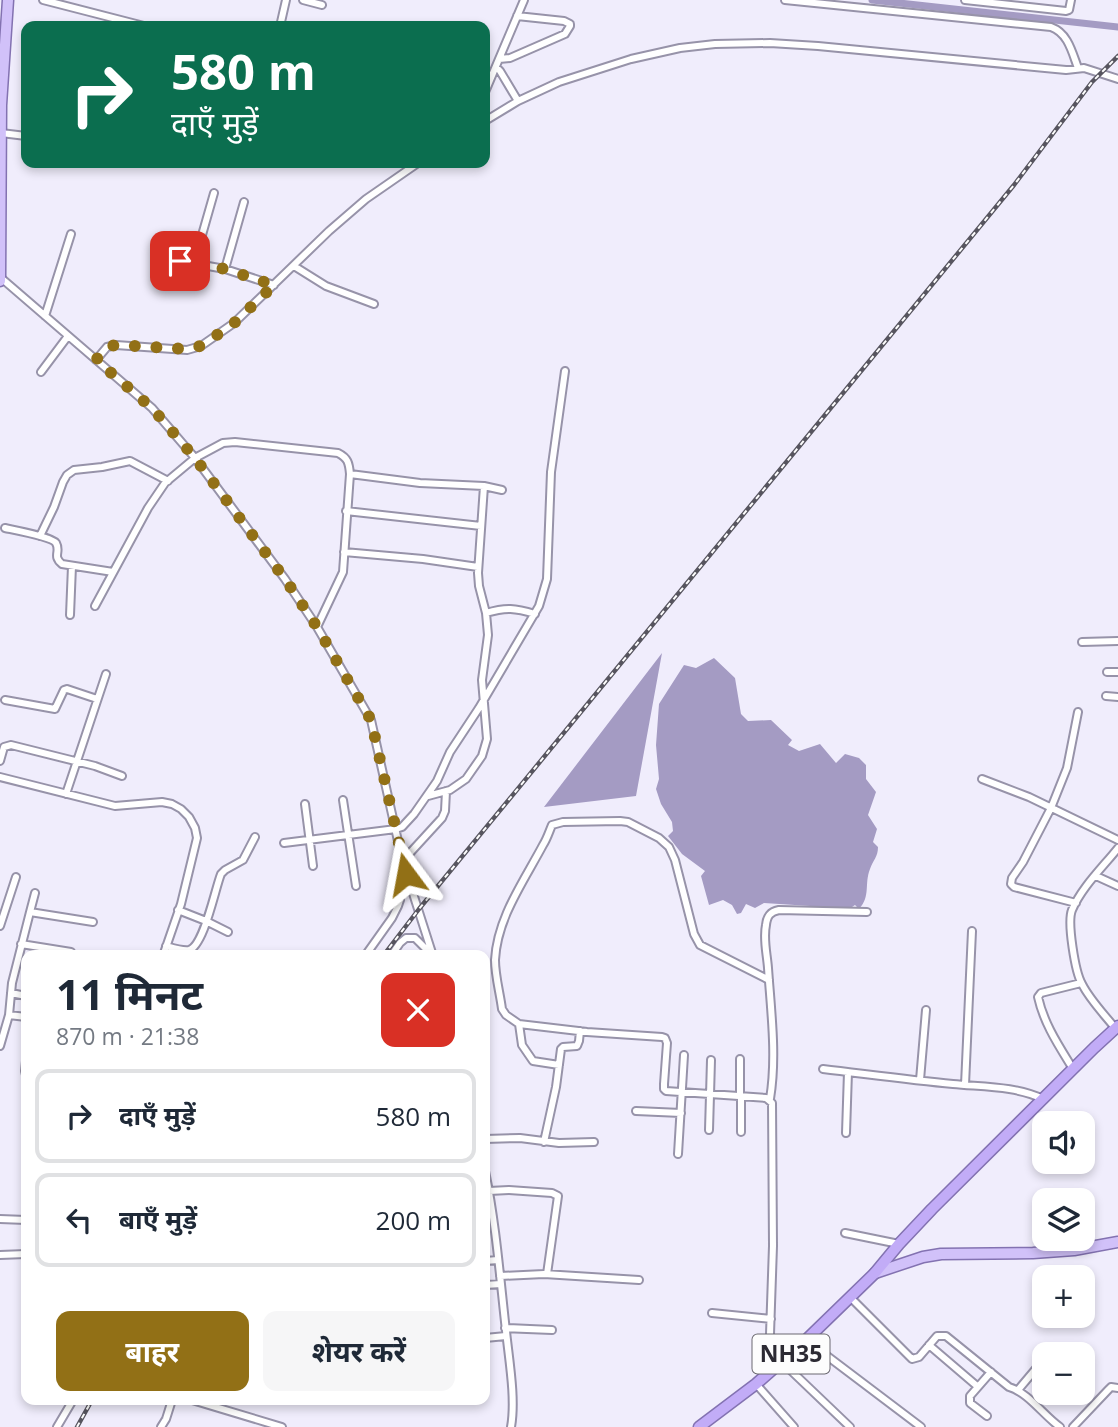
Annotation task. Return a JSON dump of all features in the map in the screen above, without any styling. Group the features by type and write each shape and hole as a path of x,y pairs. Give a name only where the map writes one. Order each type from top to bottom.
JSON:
{"highway":[{"name":"NH35","path":"699,1427 757,1384 806,1340 875,1273 898,1244 932,1209 1116,1027"}],"main road":[{"path":"0,279 1,133 8,0"},
{"path":"875,1273 916,1259 942,1254 1033,1253 1074,1250 1118,1242"}],"street":[{"path":"43,0 125,21"},
{"path":"281,21 286,0"},
{"path":"303,0 322,5"},
{"path":"490,81 524,0"},
{"path":"785,0 1051,27 1062,33 1067,40 1078,68"},
{"path":"965,0 1066,11 1069,10 1071,0"},
{"path":"499,59 510,58 565,34 570,26 570,23 564,21 517,16"},
{"path":"490,118 518,101 559,82 631,59 680,48 715,44 806,45 1066,70 1084,68 1118,79"},
{"path":"496,67 518,101"},
{"path":"1,133 21,135"},
{"path":"96,360 107,347 116,345 187,349 201,346 234,323 366,199 411,168"},
{"path":"194,263 214,192"},
{"path":"225,269 244,202"},
{"path":"45,316 71,234"},
{"path":"180,261 225,269 274,285"},
{"path":"294,266 326,286 374,304"},
{"path":"0,279 152,408 195,458 285,579 317,627 371,720 402,859 431,950"},
{"path":"41,372 68,336"},
{"path":"284,842 402,827 437,781 450,752 535,614 547,579 551,472 565,371"},
{"path":"95,606 148,508 168,481 195,458 223,443 291,447 338,453 346,457 349,464 343,572 317,627"},
{"path":"40,537 62,482 74,470 130,461 168,481"},
{"path":"350,474 502,490"},
{"path":"426,797 446,791 466,779 482,756 487,739 482,680 488,635 478,567 484,486"},
{"path":"346,510 481,526"},
{"path":"5,528 55,542 59,562 113,572"},
{"path":"344,552 478,567"},
{"path":"70,615 72,566"},
{"path":"486,613 500,608 514,608 535,614"},
{"path":"1082,642 1118,641"},
{"path":"1107,672 1118,672"},
{"path":"66,794 106,674"},
{"path":"5,700 55,709 67,689 97,699"},
{"path":"1106,696 1118,697"},
{"path":"1076,903 1011,884 1051,808 1067,768 1078,712"},
{"path":"0,761 2,746 7,745 95,766 122,776"},
{"path":"0,777 115,806 162,802 181,809 189,817 197,838 165,950"},
{"path":"982,779 1029,797 1118,840"},
{"path":"369,950 398,906 398,877 402,859 442,818 446,791"},
{"path":"343,800 356,886"},
{"path":"305,804 313,866"},
{"path":"769,980 700,945 694,934 675,860 669,847 659,838 628,822 620,821 556,823 550,829 506,914 495,962 502,1009 519,1024 662,1037 667,1043 666,1091 770,1099"},
{"path":"166,946 191,949 203,934 221,874 243,860 254,837"},
{"path":"1116,1027 1081,983 1075,960 1070,915 1076,903 1118,848"},
{"path":"1096,876 1118,886"},
{"path":"0,926 16,877"},
{"path":"0,1046 9,1015 15,970 35,893"},
{"path":"178,910 228,932"},
{"path":"772,1371 774,1108 770,1099 773,1079 765,926 772,912 779,910 866,912"},
{"path":"30,912 93,922"},
{"path":"965,1085 972,931"},
{"path":"395,950 404,938 411,937 428,950"},
{"path":"22,944 59,950"},
{"path":"15,970 21,971"},
{"path":"1073,1069 1052,1034 1038,997 1041,993 1081,983"},
{"path":"11,993 21,995"},
{"path":"920,1080 926,1010"},
{"path":"9,1015 21,1016"},
{"path":"519,1024 522,1045 533,1061 559,1065"},
{"path":"544,1142 561,1049 577,1046 580,1031"},
{"path":"678,1154 684,1055"},
{"path":"740,1059 741,1132"},
{"path":"709,1130 711,1060"},
{"path":"823,1069 999,1088 1031,1093 1043,1099"},
{"path":"846,1133 848,1072"},
{"path":"636,1111 681,1113"},
{"path":"490,1139 594,1142"},
{"path":"490,1191 552,1193 558,1196 547,1274"},
{"path":"490,1199 506,1332 513,1414 511,1427"},
{"path":"0,1219 21,1220"},
{"path":"845,1233 898,1244"},
{"path":"0,1255 21,1254"},
{"path":"490,1261 498,1260"},
{"path":"490,1283 547,1274 639,1280"},
{"path":"850,1297 912,1359 917,1358 937,1336 946,1336 1009,1387 1018,1390 1060,1427"},
{"path":"712,1313 771,1319"},
{"path":"490,1337 506,1332 552,1330"},
{"path":"806,1340 921,1427"},
{"path":"929,1345 977,1386"},
{"path":"782,1362 850,1427"},
{"path":"987,1416 970,1404 969,1400 977,1386 991,1372"},
{"path":"1018,1390 1032,1373"},
{"path":"757,1384 794,1427"},
{"path":"1073,1427 1111,1387 1118,1388"},
{"path":"57,1427 69,1405"},
{"path":"161,1427 170,1405"},
{"path":"209,1405 282,1427"}],"shaded area":[{"path":"662,653 636,796 544,807"},
{"path":"714,658 735,678 741,714 748,721 771,720 792,740 788,745 799,751 820,744 836,763 845,754 859,758 866,765 866,779 876,792 868,815 877,829 873,842 878,847 868,874 865,899 859,909 855,905 841,908 764,903 755,908 746,904 741,913 737,914 732,905 723,900 709,905 701,876 705,871 682,854 668,836 673,831 672,822 656,789 659,779 656,745 659,704 684,665 696,668"}],"waterway":[{"path":"872,0 1118,27"}],"railway":[{"path":"388,950 1014,185 1092,82 1118,56"},
{"path":"77,1427 89,1405"}],"route":[{"path":"180,261 225,269 274,285 234,323 194,349 116,345 107,347 96,360 152,408 195,458 285,579 317,627 371,720 406,874"}]}
